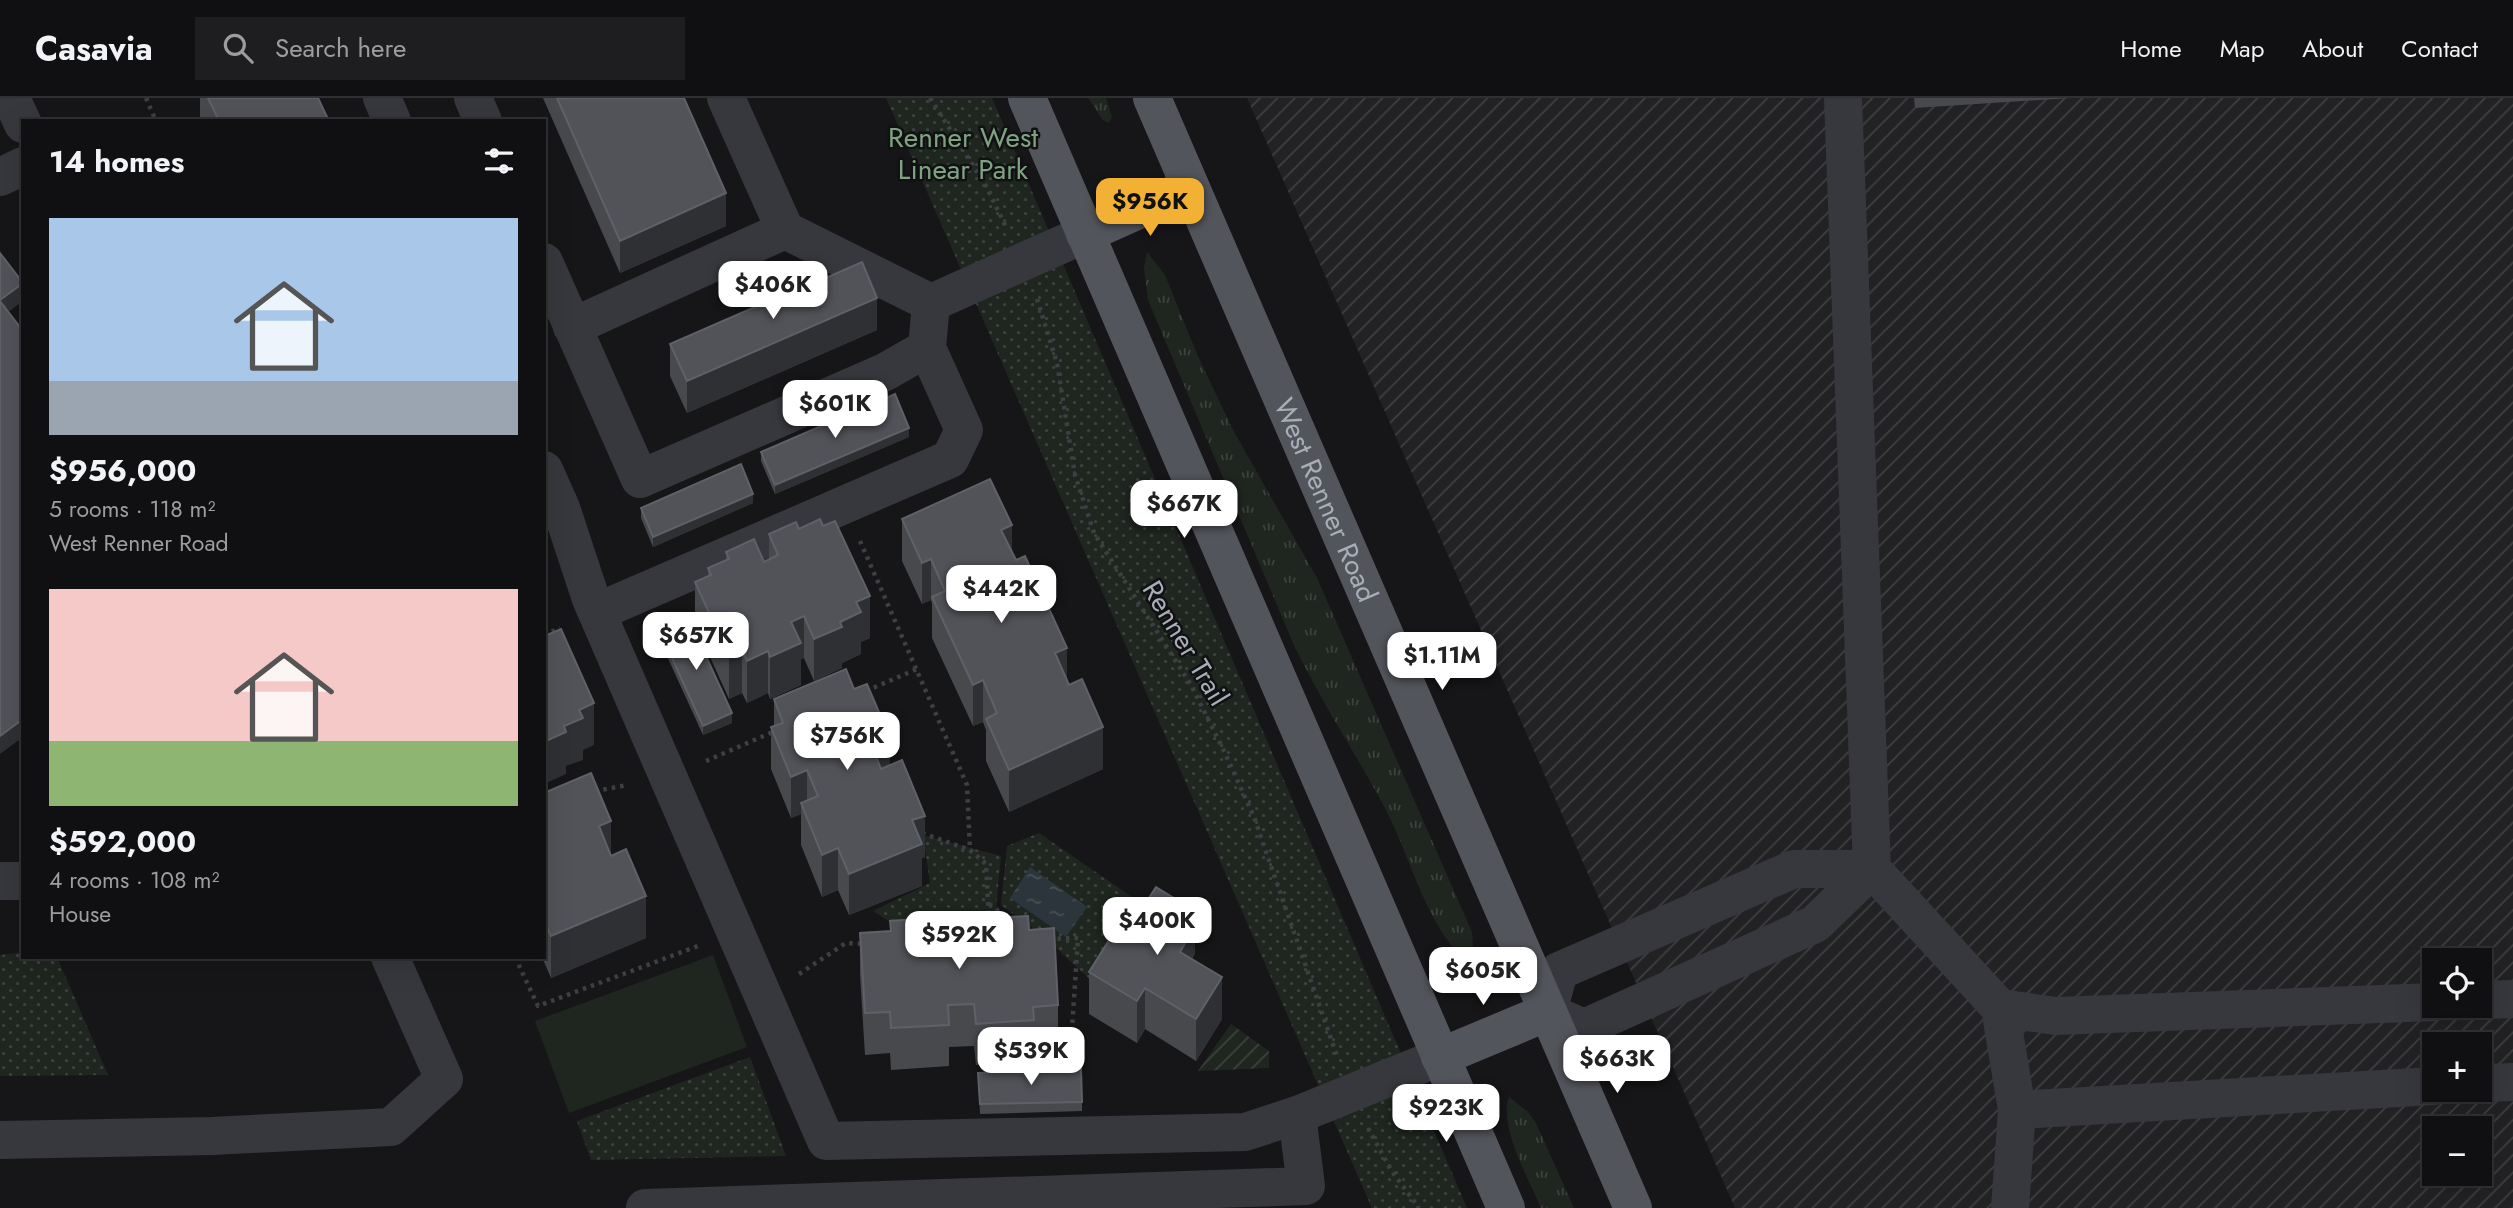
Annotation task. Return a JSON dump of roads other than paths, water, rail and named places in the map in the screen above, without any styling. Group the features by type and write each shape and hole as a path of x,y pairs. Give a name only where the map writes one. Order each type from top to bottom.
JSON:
{"main road":[{"path":"1027,98 1506,1208"},
{"name":"West Renner Road","path":"1152,98 1633,1208"},
{"path":"1085,234 1190,187"},
{"path":"1440,1057 1548,1012"}],"lane":[{"path":"11,98 21,120"},
{"path":"382,98 391,119"},
{"path":"473,98 481,119"},
{"path":"726,98 785,230 931,303"},
{"path":"1843,98 1872,869 2000,1008 2017,1110 2010,1208"},
{"path":"0,177 21,167"},
{"path":"572,327 785,230"},
{"path":"931,303 1085,234"},
{"path":"546,267 640,479 885,372 927,348"},
{"path":"597,612 950,459 964,430 927,348 931,303"},
{"path":"546,475 597,612 826,1141 1245,1132 1297,1115 1352,1090 1440,1057"},
{"path":"1794,869 1872,869 1815,924 1584,1028 1548,1012 1559,971 1794,869"},
{"path":"0,881 21,881"},
{"path":"0,1140 212,1136 391,1127 444,1079 391,959"},
{"path":"2492,1000 2513,999"},
{"path":"2000,1008 2055,1016 2422,1002"},
{"path":"2492,1083 2513,1082"},
{"path":"2017,1110 2422,1087"},
{"path":"645,1208 1306,1186 1297,1115"}],"water":[{"path":"1030,867 1087,907 1066,937 1010,898"}],"park label":[{"name":"Renner West Linear Park","path":"963,153"}]}
